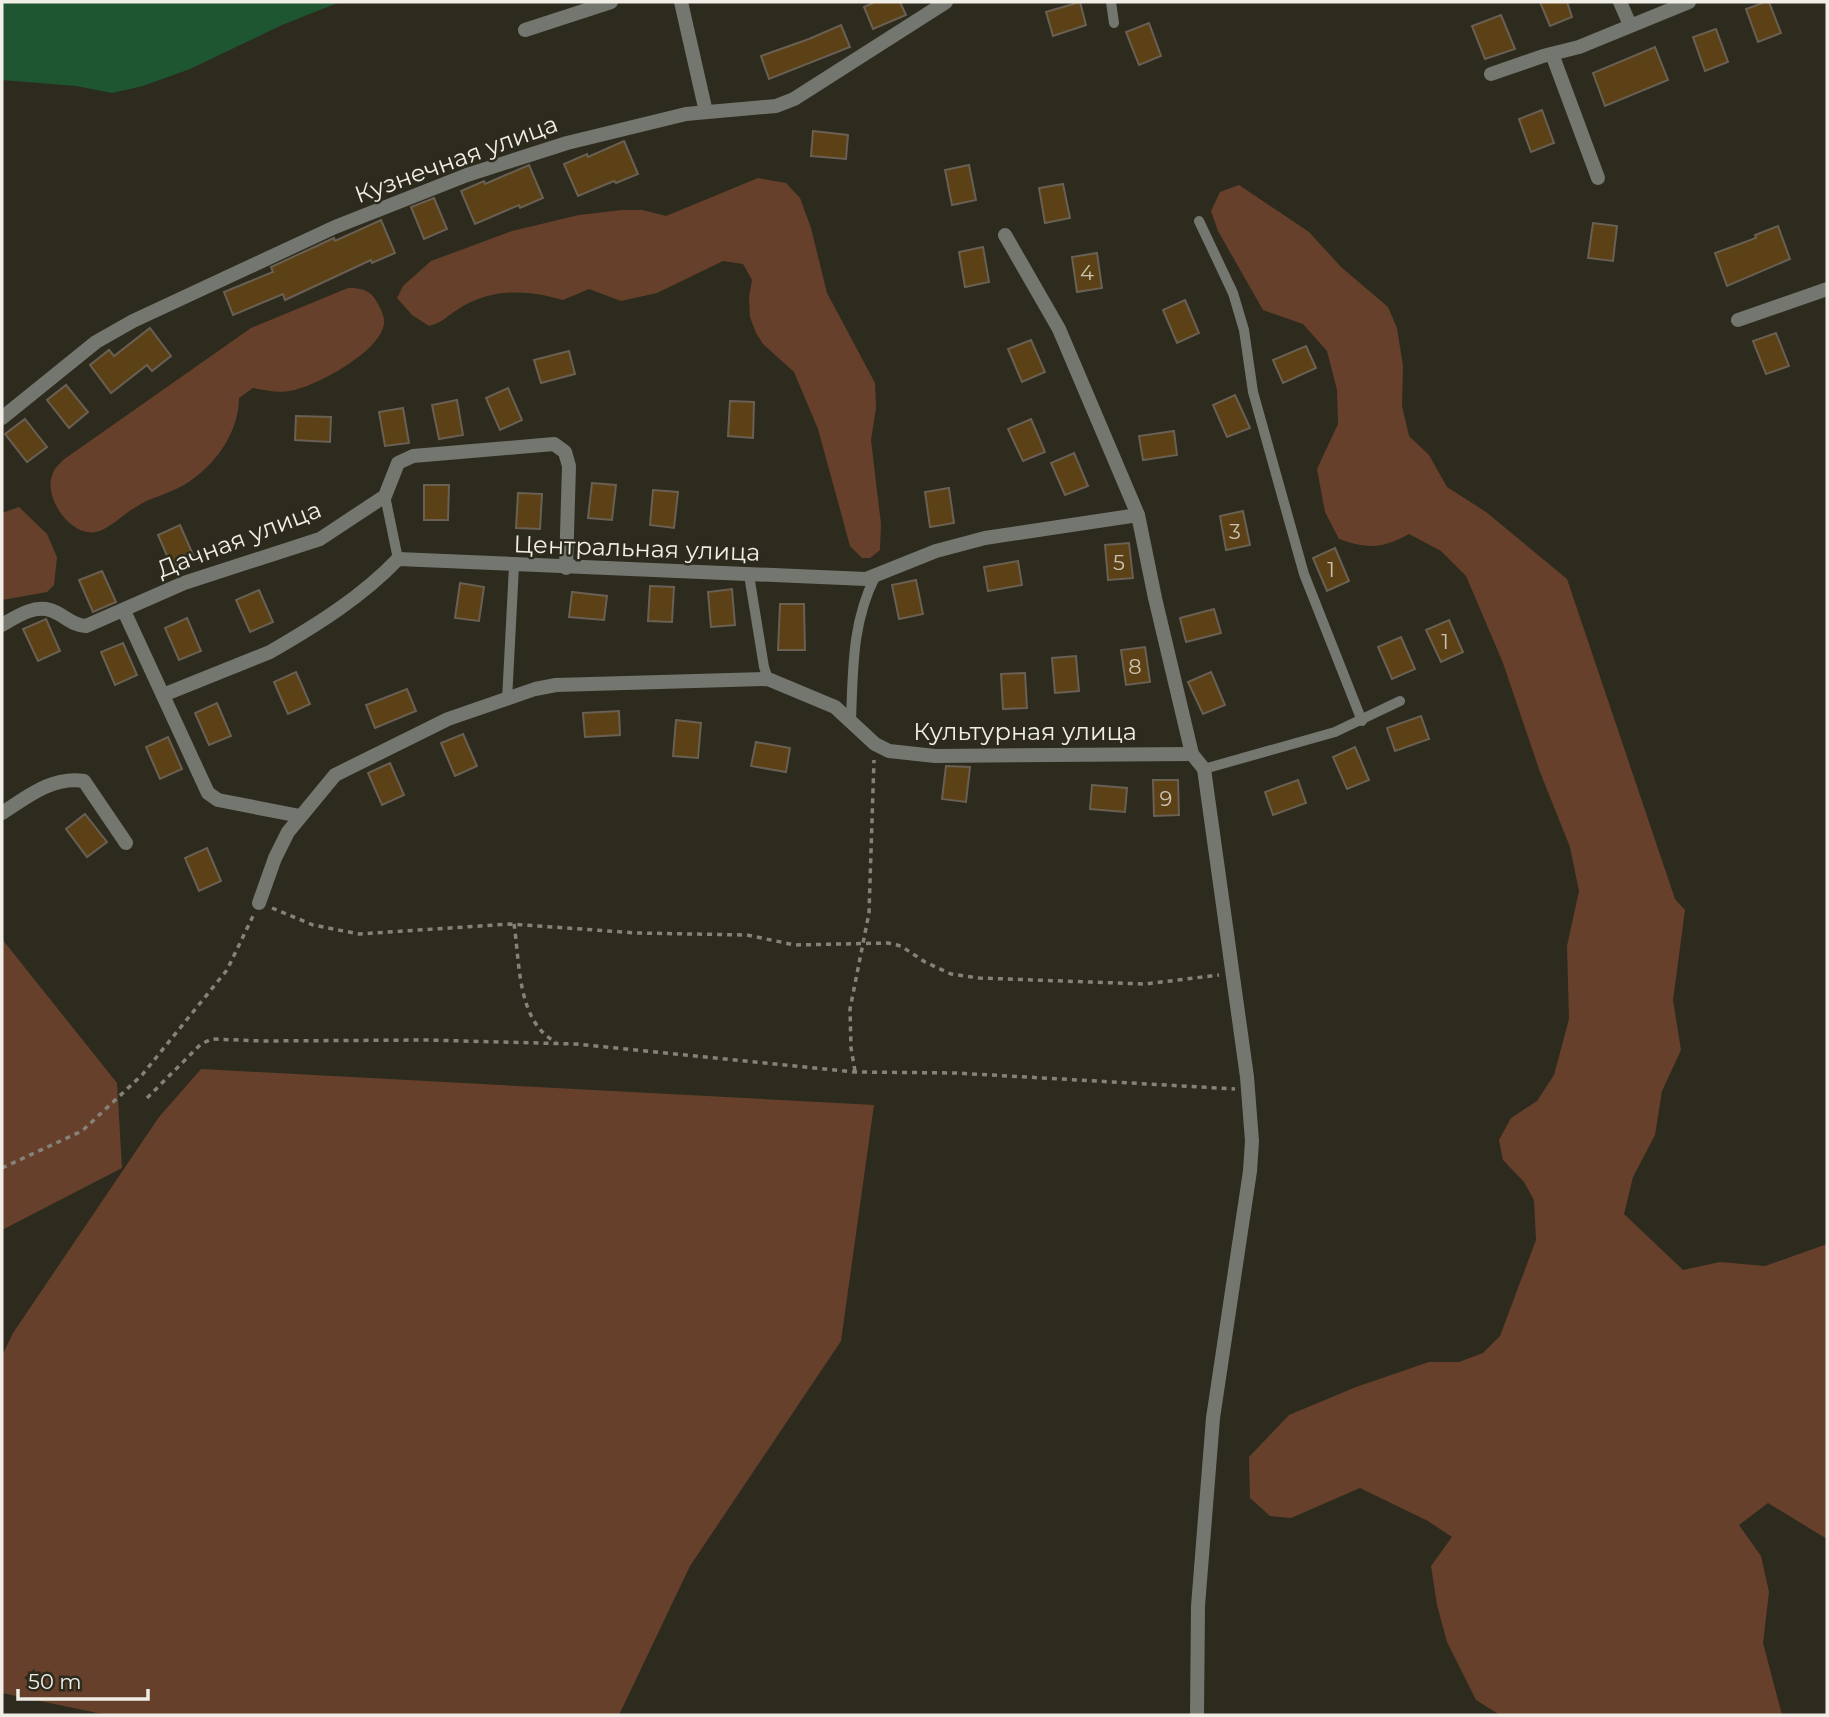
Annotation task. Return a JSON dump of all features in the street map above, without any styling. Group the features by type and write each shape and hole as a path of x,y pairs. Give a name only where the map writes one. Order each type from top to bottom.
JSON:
{"street":[{"path":"525,30 611,2"},
{"path":"681,2 706,112"},
{"name":"Кузнечная улица","path":"2,418 96,342 134,321 335,227 467,175 567,143 686,114 776,106 794,99 946,2"},
{"path":"1620,2 1630,25"},
{"path":"1491,74 1579,47 1689,2"},
{"path":"1552,54 1598,178"},
{"path":"1005,235 1059,329 1139,515 1155,598 1192,754 1204,769 1233,973 1247,1090 1251,1171 1213,1418 1198,1606 1197,1715"},
{"path":"1738,320 1827,289"},
{"path":"385,496 398,463 405,458 554,444 565,452 569,466 566,568"},
{"name":"Дачная улица","path":"2,625 27,610 49,609 76,625 86,626 184,583 320,539 385,496"},
{"name":"Центральная улица","path":"398,559 866,579 936,551 985,538 1139,515"},
{"path":"163,695 278,648 356,596 382,576 398,559"},
{"path":"124,611 208,793 218,800 300,816"},
{"name":"Культурная улица","path":"259,903 275,858 288,832 335,775 448,719 556,685 768,679 822,701 851,720 875,744 889,751 935,756 1192,754"},
{"path":"2,813 53,783 70,779 83,781 126,842"}],"lane":[{"path":"1111,2 1114,23"},
{"path":"1199,221 1233,293 1244,330 1253,391 1304,575 1362,721"},
{"path":"385,496 398,559"},
{"path":"507,700 514,566"},
{"path":"749,575 768,679"},
{"path":"851,720 855,638 866,596 875,577"},
{"path":"1204,769 1335,732 1400,701"}],"path":[{"path":"855,1072 850,1009 869,913 875,744"},
{"path":"2,1168 82,1131 142,1075 227,970 259,903 313,925 359,934 514,924 637,933 747,935 795,945 888,943 901,946 925,962 951,974 979,978 1145,984 1233,973"},
{"path":"514,924 523,998 544,1036 558,1043"},
{"path":"147,1098 201,1044 212,1039 558,1043 855,1072 956,1073 1247,1090"}],"shaded area":[{"path":"2,2 340,2 282,25 190,69 143,86 112,93 76,86 2,80"},
{"path":"758,178 786,183 800,198 811,228 827,293 875,383 876,408 871,440 881,524 880,550 870,558 862,558 850,546 818,429 794,372 763,344 756,333 750,317 752,280 743,264 723,261 657,293 621,301 589,289 563,300 536,294 495,294 469,303 429,326 412,315 397,298 403,286 431,261 512,231 579,215 622,210 642,210 666,216"},
{"path":"1239,185 1309,232 1341,267 1388,307 1397,328 1403,366 1402,406 1409,436 1429,455 1447,487 1486,512 1567,579 1675,899 1685,910 1673,1000 1681,1050 1662,1091 1655,1135 1633,1177 1624,1214 1683,1270 1720,1262 1765,1266 1827,1244 1827,1539 1768,1503 1739,1525 1761,1556 1769,1592 1763,1643 1782,1715 1500,1715 1476,1700 1447,1642 1437,1605 1431,1566 1452,1537 1428,1521 1360,1488 1291,1518 1270,1516 1250,1498 1249,1457 1289,1415 1356,1387 1429,1362 1459,1362 1483,1353 1500,1336 1536,1240 1534,1200 1524,1182 1503,1160 1499,1140 1511,1118 1537,1101 1554,1075 1569,1019 1567,946 1579,891 1570,847 1540,772 1503,663 1466,576 1441,551 1409,534 1391,543 1375,546 1358,545 1339,539 1325,512 1317,469 1338,424 1337,390 1327,351 1303,324 1263,310 1218,231 1211,211 1220,192"},
{"path":"348,288 362,289 369,293 379,306 384,324 380,335 371,346 345,366 315,383 280,392 253,388 239,398 235,424 223,448 205,469 184,485 142,504 96,532 86,532 68,522 51,493 54,471 63,460 251,328"},
{"path":"19,507 47,534 57,557 54,585 47,592 2,600 2,513"},
{"path":"2,939 117,1083 122,1168 2,1230"},
{"path":"201,1069 874,1105 841,1341 690,1566 619,1715 107,1715 2,1693 2,1356 13,1333 159,1117"}],"building":[{"path":"875,2 900,2 906,15 873,29 864,7"},
{"path":"1080,2 1086,25 1053,36 1046,12"},
{"path":"1540,2 1567,2 1572,17 1550,26"},
{"path":"1769,2 1781,33 1758,42 1746,9"},
{"path":"1501,15 1515,49 1485,59 1472,26"},
{"path":"1149,23 1161,56 1139,65 1126,32"},
{"path":"841,25 850,47 769,79 761,56"},
{"path":"1716,29 1728,62 1705,71 1693,37"},
{"path":"1655,47 1668,80 1605,106 1593,73"},
{"path":"1542,110 1554,143 1531,152 1519,119"},
{"path":"813,131 848,135 846,159 811,156"},
{"path":"624,141 638,174 578,196 564,164"},
{"path":"529,165 543,198 475,224 461,191"},
{"path":"969,165 976,200 952,205 945,170"},
{"path":"1063,184 1070,218 1045,223 1039,188"},
{"path":"434,198 447,229 424,239 411,207"},
{"path":"381,220 395,253 372,263 371,260 285,300 283,294 233,315 224,292 273,272 271,267 334,238 335,241"},
{"path":"1593,223 1617,226 1613,261 1588,258"},
{"path":"1778,226 1790,259 1727,286 1715,253 1756,238 1755,235"},
{"path":"983,247 989,282 965,287 959,252"},
{"path":"1097,253 1102,288 1077,292 1072,257"},
{"path":"1185,300 1199,333 1177,343 1163,310"},
{"path":"150,328 171,356 152,371 147,365 111,393 90,365 109,350 114,356"},
{"path":"1776,333 1789,366 1766,374 1753,341"},
{"path":"1031,340 1045,372 1022,382 1008,349"},
{"path":"1306,346 1316,368 1283,383 1273,360"},
{"path":"569,351 575,374 541,383 534,360"},
{"path":"66,385 88,412 69,428 47,400"},
{"path":"508,388 522,420 500,430 486,398"},
{"path":"1235,395 1250,428 1227,437 1213,405"},
{"path":"457,400 463,435 439,439 432,405"},
{"path":"730,401 754,402 753,438 728,436"},
{"path":"403,408 409,443 385,446 379,412"},
{"path":"296,416 331,417 330,442 295,440"},
{"path":"25,419 47,447 27,462 5,434"},
{"path":"1031,419 1045,452 1023,461 1008,429"},
{"path":"1174,431 1177,455 1143,460 1139,436"},
{"path":"1074,453 1088,486 1065,495 1051,463"},
{"path":"592,483 616,485 612,520 588,518"},
{"path":"424,485 449,485 448,520 424,520"},
{"path":"949,488 954,523 930,527 925,492"},
{"path":"653,490 678,492 674,528 650,525"},
{"path":"518,493 542,494 540,529 516,528"},
{"path":"1243,511 1250,545 1226,550 1220,516"},
{"path":"180,525 194,557 172,567 158,535"},
{"path":"1129,543 1133,578 1108,580 1105,545"},
{"path":"1335,548 1349,581 1327,591 1313,558"},
{"path":"1018,561 1022,585 988,591 984,567"},
{"path":"102,571 116,602 93,612 79,580"},
{"path":"916,580 923,614 899,619 892,585"},
{"path":"460,583 484,587 479,621 455,618"},
{"path":"650,586 674,587 672,622 648,621"},
{"path":"732,589 735,625 711,627 708,592"},
{"path":"259,590 273,622 250,632 236,600"},
{"path":"572,592 607,596 604,620 569,617"},
{"path":"780,604 804,604 805,650 778,650"},
{"path":"1214,609 1221,633 1186,642 1180,618"},
{"path":"187,618 201,651 179,660 165,628"},
{"path":"46,619 60,651 38,661 23,629"},
{"path":"1449,620 1463,652 1441,662 1426,630"},
{"path":"1401,637 1415,669 1392,679 1378,647"},
{"path":"123,643 137,675 115,685 101,652"},
{"path":"1145,647 1150,682 1126,685 1121,650"},
{"path":"1076,656 1079,691 1055,693 1052,658"},
{"path":"296,672 310,704 288,714 274,682"},
{"path":"1211,672 1225,705 1203,714 1188,682"},
{"path":"1025,673 1027,708 1003,709 1001,674"},
{"path":"407,689 416,711 375,728 366,705"},
{"path":"217,703 231,736 209,745 195,713"},
{"path":"619,711 620,735 585,737 583,713"},
{"path":"1421,716 1429,739 1395,751 1387,728"},
{"path":"676,720 701,723 698,758 673,756"},
{"path":"463,734 477,766 455,776 441,743"},
{"path":"168,737 182,769 160,779 146,747"},
{"path":"756,742 790,748 786,772 751,766"},
{"path":"1355,747 1369,780 1347,789 1333,757"},
{"path":"390,763 404,795 382,805 368,773"},
{"path":"946,766 970,767 966,802 942,799"},
{"path":"1153,780 1178,780 1179,815 1154,816"},
{"path":"1298,780 1306,803 1273,815 1265,792"},
{"path":"1092,785 1127,788 1125,812 1090,809"},
{"path":"85,814 107,842 87,857 66,829"},
{"path":"207,848 221,881 199,891 185,858"}]}
